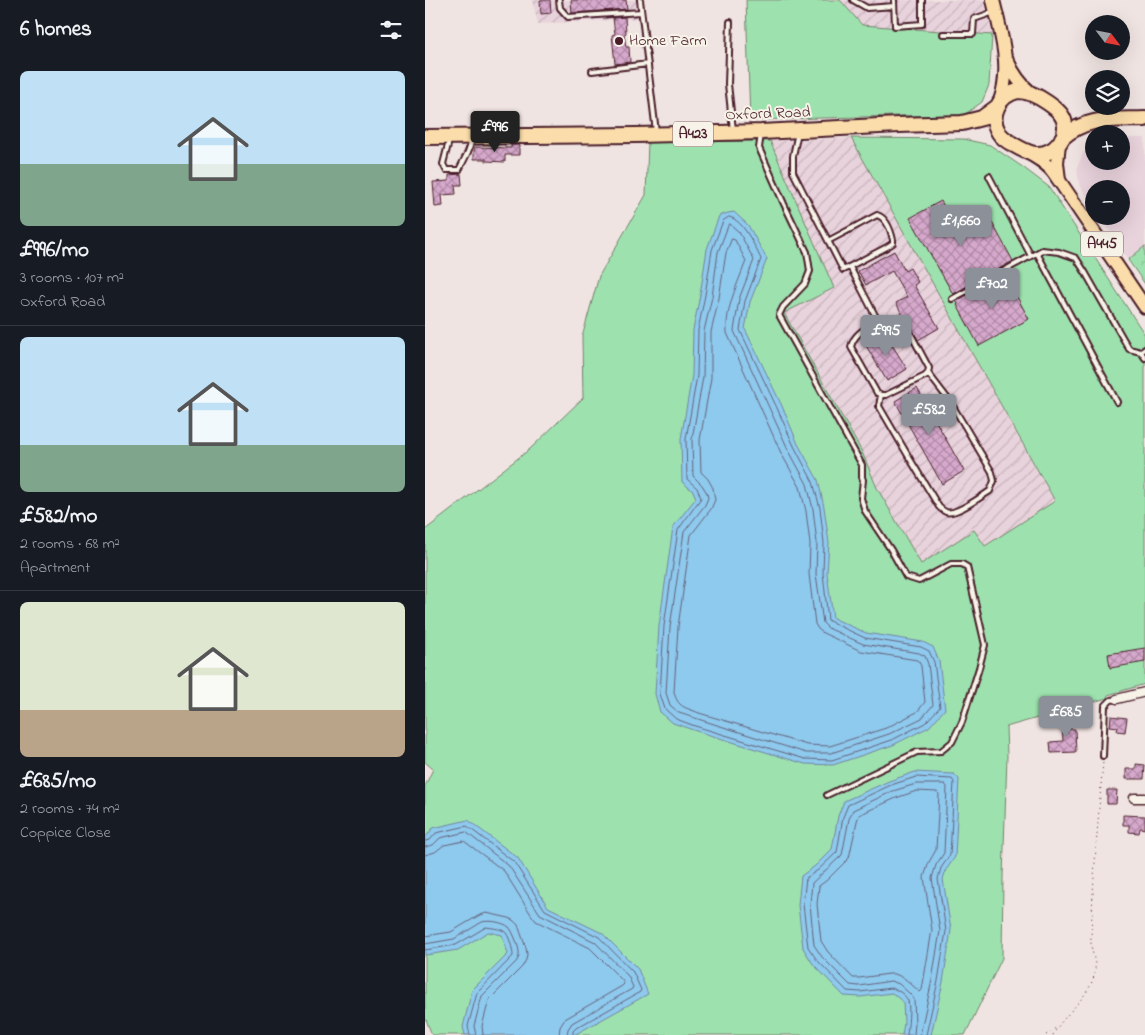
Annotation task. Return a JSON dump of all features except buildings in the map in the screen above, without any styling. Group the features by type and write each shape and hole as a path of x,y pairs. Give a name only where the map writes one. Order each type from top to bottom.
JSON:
{"highway":[{"path":"1102,120 1071,114 1023,91 1014,92 1005,97 999,104 995,122 998,132 1004,139 1033,154 1045,153 1055,148 1075,127 1087,123 1102,120 1145,119"},
{"name":"Oxford Road","path":"425,137 657,135 962,123 982,118 999,104"},
{"path":"1051,105 1061,114 1065,124 1065,132 1061,140"},
{"name":"Oxford Road","path":"962,123 986,129 1004,139"}],"main road":[{"path":"994,6 1005,55 1005,78 999,104"},
{"path":"1005,55 1018,80 1032,94"},
{"path":"1059,180 1057,163 1061,140"},
{"name":"A445","path":"1027,152 1049,166 1145,308"}],"street":[{"path":"1117,699 1145,692"},
{"path":"1134,798 1145,798"}],"lane":[{"path":"559,0 560,8 568,17 641,12"},
{"path":"640,0 657,135"},
{"path":"853,0 867,8 894,6"},
{"path":"894,0 895,26 922,24 922,0"},
{"path":"943,34 973,34 975,19 994,6"},
{"path":"730,22 729,84 733,133"},
{"path":"593,70 648,64"},
{"path":"798,130 793,156 793,172 828,241 843,270 893,243 893,236 883,217 877,215 828,241"},
{"path":"761,132 759,148 807,252 810,271 805,284 783,307 779,315 862,465 861,498 865,511 891,550 906,577 919,582 951,564 962,564 967,567 985,645 962,722 952,742 941,752 917,752 827,795"},
{"path":"450,136 443,164 446,170 459,170 473,136"},
{"path":"989,176 1031,256"},
{"path":"952,299 1042,250 1059,252 1076,258 1129,349 1143,350 1145,358"},
{"path":"1037,253 1117,402"},
{"path":"849,266 878,321"},
{"path":"881,395 879,406 939,507 946,512 952,512 965,507 990,491 994,481 992,472 951,403 928,373 929,368 907,327 887,319 878,321 856,335 852,340 851,347 877,393 881,395 886,395 928,373"},
{"path":"1103,756 1105,706 1111,700 1117,699"}],"path":[{"path":"1053,1035 1057,1027 1091,985 1096,969 1091,941 1103,756"},
{"path":"1046,1035 1057,1027"}],"shaded area":[{"name":"Home Farm","path":"532,0 644,0 646,18 538,24"},
{"path":"840,0 984,0 992,35 862,25"},
{"path":"851,138 1055,502 985,546 974,531 921,565 877,488 862,452 784,312 834,288 770,141"},
{"path":"1130,138 1145,138 1145,246 1128,260 1106,225 1130,225 1130,180 1085,180 1085,193 1079,184 1077,168 1085,151 1085,170 1130,170"}],"green space":[{"path":"746,0 840,0 862,25 992,35 989,85 982,102 964,115 750,120"},
{"path":"851,138 963,139 990,145 1049,187 1145,335 1145,684 1108,695 1107,698 1006,727 1007,756 1002,958 965,1035 432,1035 425,1017 425,786 433,769 425,762 425,530 530,449 583,398 582,337 599,276 646,195 648,142 770,141 834,288 784,313 862,452 877,488 921,564 974,530 985,546 1055,501"},
{"path":"1145,246 1145,284 1128,260"}],"water":[{"path":"734,212 748,225 767,259 750,302 745,329 798,444 818,480 829,543 827,573 833,618 866,633 923,642 933,647 939,661 945,709 929,727 893,745 833,765 805,764 673,723 660,712 655,694 659,626 673,527 696,498 693,491 682,482 681,439 692,375 693,330 707,249 719,216"},
{"path":"915,772 954,774 959,779 955,857 946,870 943,879 951,930 943,982 931,1035 902,1035 904,1023 903,1002 892,993 860,997 844,996 813,964 803,948 798,905 801,876 815,866 832,849 838,816 844,801"},
{"path":"468,820 518,858 548,907 602,933 638,969 648,994 574,1035 465,1035 463,1027 472,990 508,954 502,935 488,932 458,950 425,954 425,838 433,828"}],"place":[{"name":"Home Farm","path":"619,41"}]}
